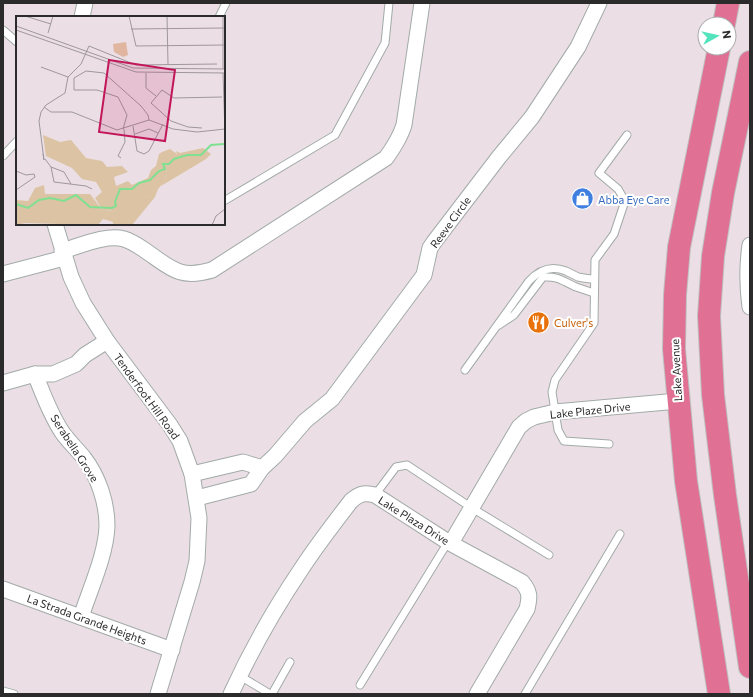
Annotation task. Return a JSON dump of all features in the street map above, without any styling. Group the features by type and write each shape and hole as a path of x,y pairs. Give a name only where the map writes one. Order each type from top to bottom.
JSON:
{"main road":[{"path":"726,16 728,3"},
{"name":"Lake Avenue","path":"717,56 679,247 674,295 674,349 686,481 718,694"},
{"path":"750,62 723,193 714,250 709,316 713,395 725,495 750,667"}],"street":[{"path":"82,16 85,3"},
{"path":"3,274 63,255 106,238 124,239 134,242 179,272 198,274 212,270 386,158 400,138 404,125 422,3"},
{"name":"Reeve Circle","path":"197,498 251,484 262,468 275,456 305,421 332,399 424,275 430,248 499,157 532,117 578,47 599,3"},
{"name":"Tenderfoot Hill Road","path":"55,225 63,255 83,303 107,341 170,425 180,441 192,474 199,518 197,561 158,694"},
{"path":"750,245 747,262 747,286 750,307"},
{"path":"3,383 35,374 49,365 73,356 85,356 107,341"},
{"name":"Serabella Grove","path":"35,374 53,417 62,433 85,459 92,470 99,484 106,514 107,526 104,545 81,616"},
{"name":"Lake Plaze Drive","path":"450,542 520,427 526,421 534,417 555,412 678,401"},
{"path":"192,474 243,462 262,468"},
{"name":"Lake Plaza Drive","path":"232,694 266,623 303,566 351,500 358,494 366,493 375,495 450,542 522,582 528,590 530,599 527,609 477,694"},
{"name":"La Strada Grande Heights","path":"3,589 172,650"}],"lane":[{"path":"220,16 226,3"},
{"path":"225,200 335,135 385,42 389,3"},
{"path":"3,30 16,41"},
{"path":"609,444 564,441 558,430 552,392 554,380 594,323 595,260 614,234 625,201 618,189 599,173 627,135"},
{"path":"3,156 16,142"},
{"path":"465,370 529,281 537,273 544,270 565,270 578,277 594,279"},
{"path":"496,327 514,315 543,277 551,276 562,279 575,286 594,293"},
{"path":"375,495 396,467 407,465 472,508 549,555"},
{"path":"525,694 620,534"},
{"path":"360,685 450,542"},
{"path":"240,676 271,694 290,662"},
{"path":"3,691 14,694"}],"place":[{"name":"Abba Eye Care","path":"582,199"},
{"name":"Culver's","path":"538,322"}]}
